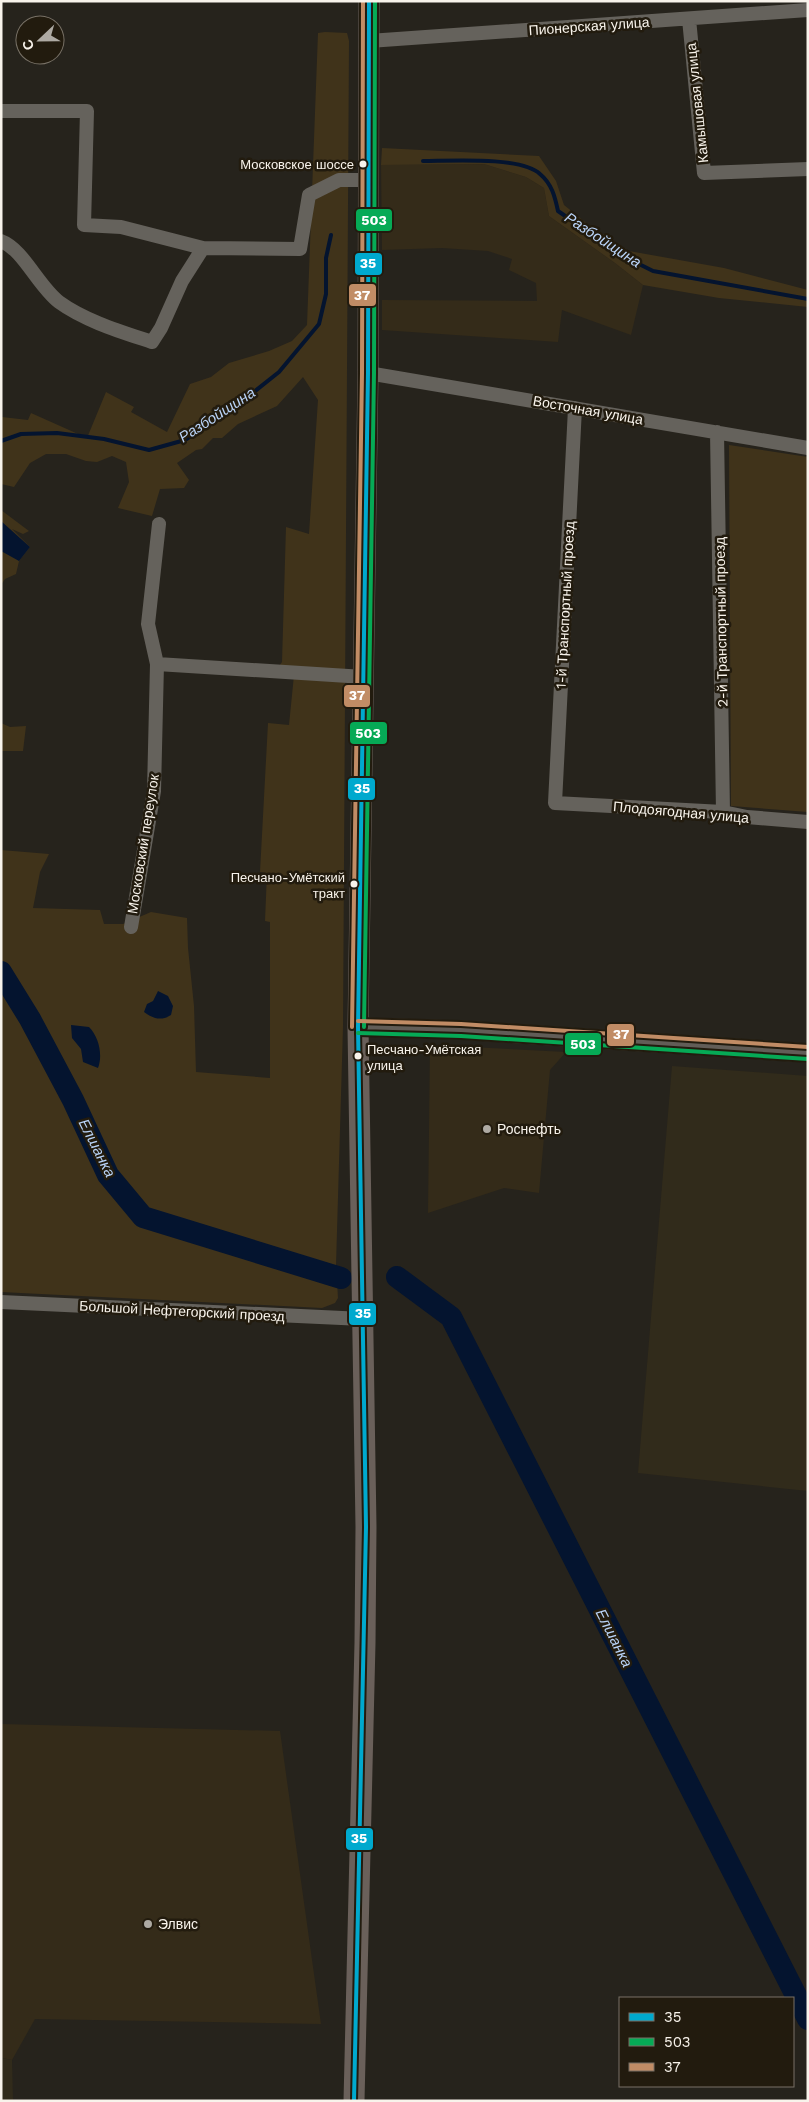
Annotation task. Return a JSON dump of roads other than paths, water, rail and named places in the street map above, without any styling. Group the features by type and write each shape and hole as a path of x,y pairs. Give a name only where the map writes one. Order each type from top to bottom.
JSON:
{"main road":[{"path":"354,2101 365,1624 363,1311 358,1027 368,373 369,1"},
{"path":"358,1027 461,1030 808,1053"}],"street":[{"name":"Пионерская улица","path":"369,41 808,10"},
{"name":"Камышовая улица","path":"689,19 704,173 808,169"},
{"path":"1,111 88,111 84,225 120,227 203,248 300,249 309,195 339,180 368,180"},
{"path":"2,242 16,250 33,275 58,302 85,318 152,342 161,328 182,282 203,248"},
{"name":"Восточная улица","path":"368,373 808,448"},
{"name":"1-й Транспортный проезд","path":"555,803 575,408"},
{"name":"2-й Транспортный проезд","path":"717,432 724,812"},
{"name":"Московский переулок","path":"130,927 154,791 157,664 148,624 159,524"},
{"path":"157,664 364,677"},
{"name":"Плодоягодная улица","path":"555,803 724,812 746,817 808,822"},
{"name":"Большой Нефтегорский проезд","path":"1,1302 363,1311"}],"water":[{"path":"1,521 30,547 19,561 1,551"},
{"path":"158,991 168,996 173,1006 171,1015 161,1019 154,1018 144,1012 147,1004 153,1001"},
{"path":"71,1025 89,1027 92,1031 98,1041 100,1052 98,1068 83,1062 81,1049 72,1038"}],"waterway":[{"name":"Разбойщина","path":"423,161 466,160 501,162 531,168 540,174 550,186 558,211 623,256 653,271 808,299"},
{"name":"Разбойщина","path":"1,441 21,434 57,433 104,439 149,450 185,440 235,407 279,372 319,324 326,294 326,258 331,235"},
{"name":"Елшанка","path":"1,972 30,1019 73,1100 108,1175 143,1217 341,1278"},
{"name":"Елшанка","path":"397,1277 451,1317 808,2019"}],"place":[{"name":"Московское шоссе","path":"363,164"},
{"name":"Песчано-Умётский тракт","path":"354,884"},
{"name":"Песчано-Умётская улица","path":"358,1056"},
{"name":"Роснефть","path":"487,1129"},
{"name":"Элвис","path":"148,1924"}]}
